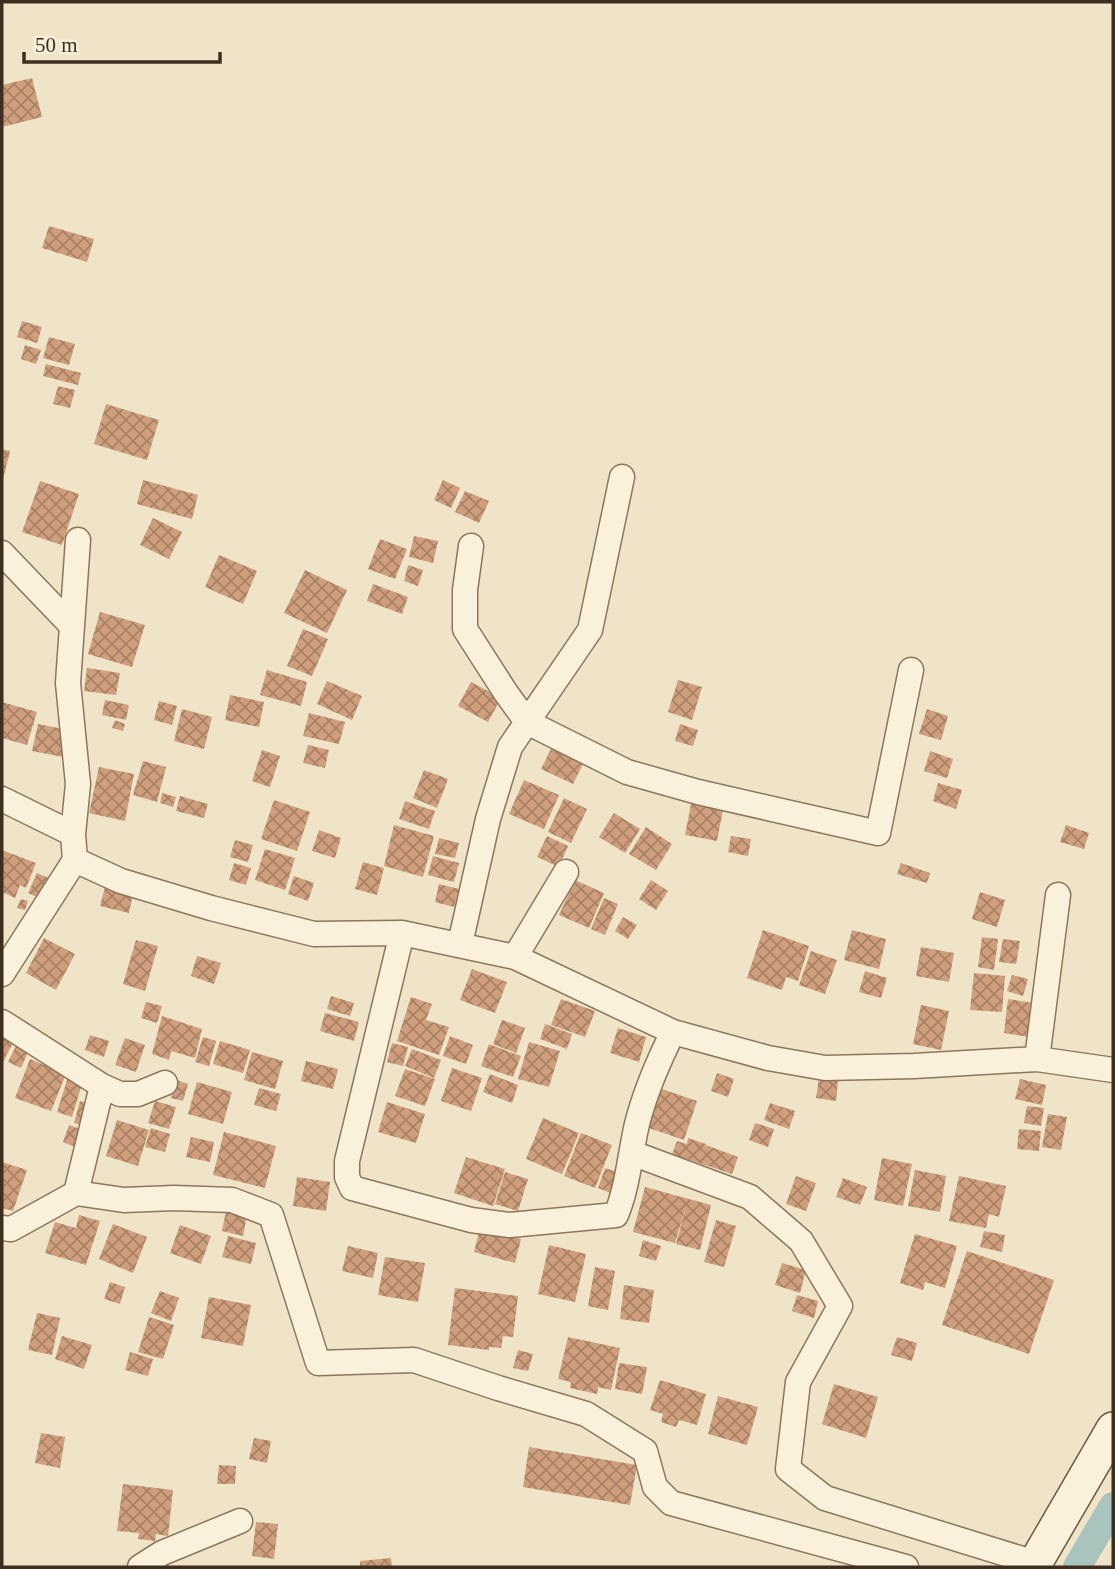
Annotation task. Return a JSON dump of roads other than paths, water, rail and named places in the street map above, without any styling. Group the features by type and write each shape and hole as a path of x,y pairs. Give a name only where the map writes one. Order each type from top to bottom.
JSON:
{"street":[{"path":"460,944 492,807 510,747 590,629 622,477"},
{"path":"2,974 75,860 73,834 78,784 68,683 78,540"},
{"path":"471,546 465,590 465,629 506,694 527,722 626,772 698,792 878,833 911,670"},
{"path":"2,554 71,625"},
{"path":"2,799 73,834"},
{"path":"75,860 121,881 211,908 314,934 402,933 515,957 673,1032 768,1058 825,1068 1037,1059 1113,1070"},
{"path":"515,957 566,872"},
{"path":"1037,1059 1058,895"},
{"path":"402,933 347,1161 347,1177 352,1188 484,1222 510,1226 616,1215 622,1199 637,1124 654,1069 673,1032"},
{"path":"2,1022 102,1086 120,1094 138,1094 165,1083"},
{"path":"76,1193 102,1086"},
{"path":"632,1153 750,1197 801,1241 840,1306 798,1382 788,1469 825,1498 1034,1565 1113,1429"},
{"path":"2,1228 11,1229 76,1193 124,1200 232,1200 271,1215 318,1363 414,1360 586,1414 645,1451 655,1487 671,1503 906,1567"},
{"path":"140,1567 162,1553 240,1521"}],"waterway":[{"path":"1077,1567 1113,1506"}]}
